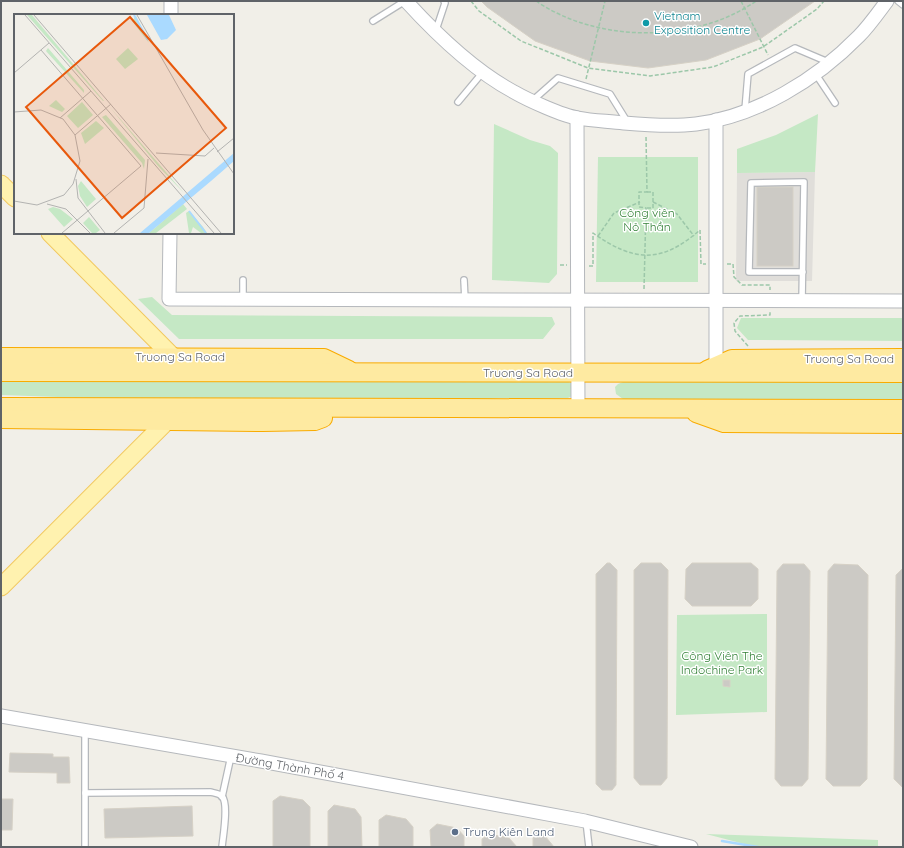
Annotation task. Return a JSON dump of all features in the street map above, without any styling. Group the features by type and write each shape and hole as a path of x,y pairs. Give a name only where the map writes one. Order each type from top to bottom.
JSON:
{"highway":[{"name":"Truong Sa Road","path":"1,357 324,358 355,372"},
{"name":"Truong Sa Road","path":"1,372 577,373 709,370 903,358"},
{"name":"Truong Sa Road","path":"784,366 903,373"},
{"path":"1,407 346,409 682,408 774,416 903,424"},
{"path":"1,419 263,422 315,421 346,409"},
{"path":"774,416 903,409"}],"main road":[{"path":"1,184 14,197"},
{"path":"51,234 174,357"},
{"path":"1,587 167,421"}],"street":[{"path":"171,1 171,14"},
{"path":"405,1 435,32 483,72 514,92 532,101 577,118 646,125 690,124 716,120 745,113 784,93 815,72 859,36 887,1"},
{"path":"577,118 576,300 578,408"},
{"path":"709,370 716,301 716,120"},
{"path":"170,234 169,299 903,301"},
{"name":"Đường Thành Phố 4","path":"1,716 85,729 582,821 691,847"}],"lane":[{"path":"373,21 405,1"},
{"path":"435,32 444,1"},
{"path":"898,1 903,5"},
{"path":"745,113 748,74 796,48 828,62"},
{"path":"458,102 483,72"},
{"path":"815,72 836,103"},
{"path":"532,101 558,78 610,94 628,123"},
{"path":"802,301 803,272 804,182 750,183 749,272 803,272"},
{"path":"243,280 243,299"},
{"path":"464,280 465,300"},
{"path":"85,729 85,847"},
{"path":"222,797 231,756"},
{"path":"86,793 210,792 218,794 222,797 226,804 222,847"},
{"path":"582,821 589,847"}],"path":[{"path":"471,1 480,11 521,40 588,68 650,76 713,67 763,47 817,9 824,1"},
{"path":"536,1 550,11 598,28 648,34 698,27 745,9 756,1"},
{"path":"584,86 605,1"},
{"path":"741,1 771,61"},
{"path":"646,125 646,192"},
{"path":"639,192 653,192 653,208 639,207 640,202 639,192"},
{"path":"598,236 614,213 640,202"},
{"path":"653,202 677,214 694,236"},
{"path":"644,300 646,208"},
{"path":"560,265 592,266 593,233 625,252 645,256 671,251 694,236 700,230 701,264 733,264 734,277 742,285 770,285 770,315 740,316 734,323 735,331 750,349"}],"shaded area":[{"path":"815,172 812,281 736,281 737,173"}],"green space":[{"path":"818,114 815,172 737,173 737,149 776,135"},
{"path":"494,124 530,140 550,146 558,153 557,274 549,283 492,280"},
{"name":"Công viên Nỏ Thần","path":"598,157 698,157 698,282 596,282"},
{"path":"152,297 172,315 552,317 555,324 543,339 179,339 138,299"},
{"path":"741,318 903,318 903,341 748,340 737,328"},
{"path":"903,379 903,402 623,399 616,394 615,387 623,382"},
{"path":"483,380 568,382 572,383 574,395 568,398 501,398 480,400 143,400 1,395 1,381"},
{"name":"Công Viên The Indochine Park","path":"767,614 767,712 676,715 677,615"},
{"path":"706,834 878,840 878,847 756,847"}],"building":[{"name":"Vietnam Exposition Centre","path":"481,1 815,1 760,39 706,60 648,68 590,61 535,41 487,7"},
{"path":"757,187 793,187 793,266 757,266"},
{"path":"607,563 610,563 617,570 616,785 612,790 602,790 596,784 596,574"},
{"path":"641,563 661,563 668,570 667,778 661,785 640,785 634,778 634,570"},
{"path":"692,563 751,563 758,569 758,599 751,606 692,606 685,599 686,569"},
{"path":"783,564 804,564 810,571 808,779 802,786 781,786 775,779 777,571"},
{"path":"834,564 858,565 868,575 867,779 860,786 833,786 826,779 828,571"},
{"path":"903,568 903,788 894,779 896,575"},
{"path":"723,680 730,680 730,687 723,686"},
{"path":"10,753 53,754 53,757 69,757 70,783 57,783 57,773 9,772"},
{"path":"280,796 303,800 310,807 310,847 273,847 273,801"},
{"path":"1,799 13,799 12,830 1,830"},
{"path":"334,805 355,809 361,817 362,847 328,847 328,811"},
{"path":"192,806 193,836 105,838 104,809"},
{"path":"386,815 406,819 413,827 413,847 379,847 379,820"},
{"path":"437,824 457,828 464,836 464,847 431,847 430,830"},
{"path":"533,831 541,831 554,847 533,847"},
{"path":"489,834 509,838 517,847 482,847 482,839"}],"waterway":[{"path":"722,841 758,847"}],"place":[{"name":"Vietnam Exposition Centre","path":"646,23"},
{"name":"Trung Kiên Land","path":"455,832"}]}
